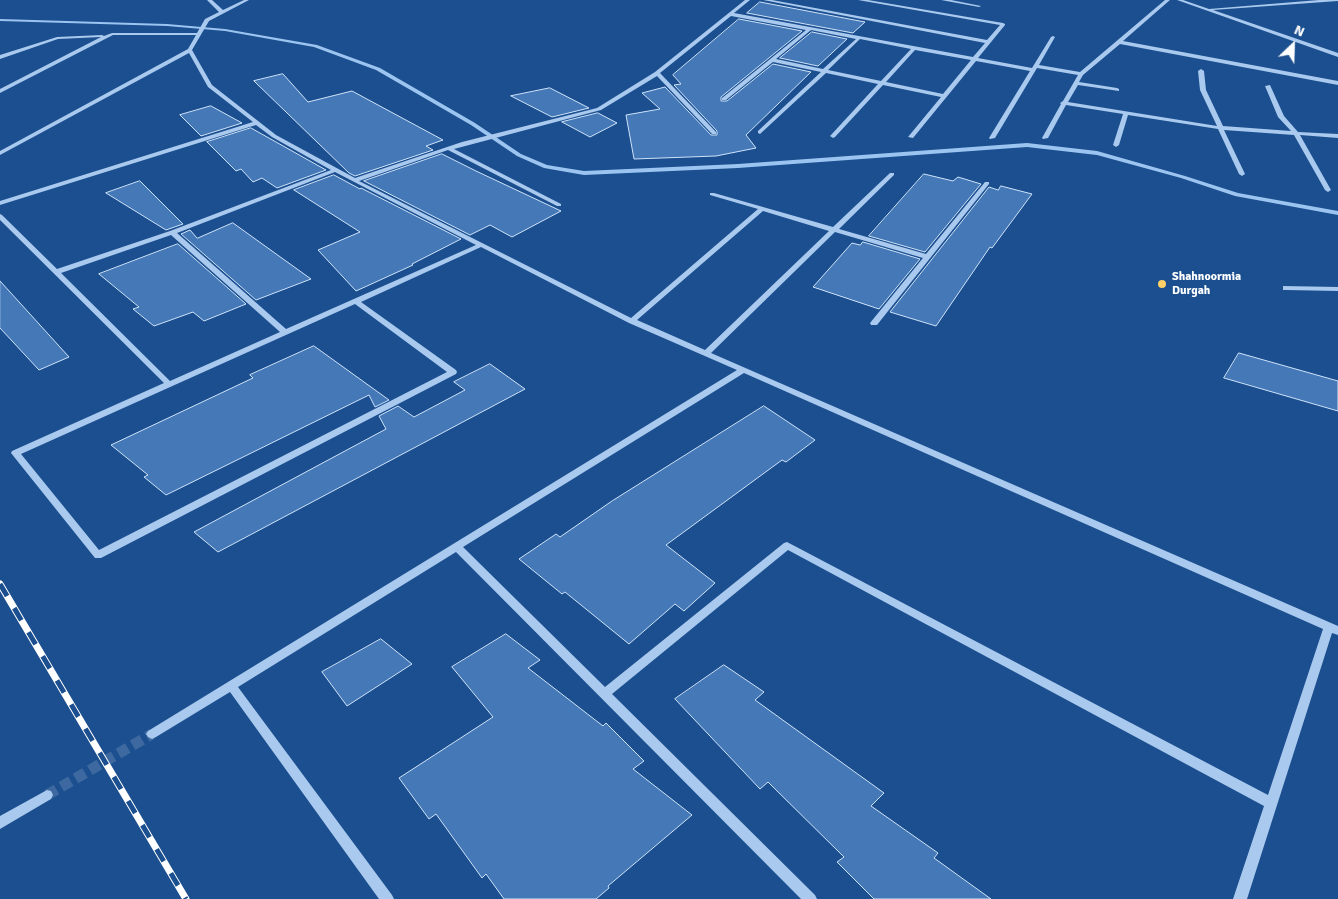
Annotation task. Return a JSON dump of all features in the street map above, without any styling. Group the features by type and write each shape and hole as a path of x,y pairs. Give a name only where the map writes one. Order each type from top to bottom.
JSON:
{"street":[{"path":"209,0 222,12"},
{"path":"0,153 190,50 207,20 247,0"},
{"path":"355,180 464,143 520,127 599,109 657,73 748,0"},
{"path":"765,0 988,42"},
{"path":"860,0 1003,24 910,137"},
{"path":"943,0 979,6"},
{"path":"1045,138 1081,74 1168,0"},
{"path":"1179,0 1338,55"},
{"path":"1207,9 1338,0"},
{"path":"730,14 975,59 1081,74"},
{"path":"724,99 810,29"},
{"path":"0,57 57,38 106,36 118,33 201,33"},
{"path":"0,92 106,36"},
{"path":"992,138 1053,37"},
{"path":"760,132 822,71 859,38"},
{"path":"1119,42 1338,83"},
{"path":"833,136 914,48"},
{"path":"190,50 210,86 274,136 481,245 632,321 705,354 1333,629 1271,803 1240,899"},
{"path":"772,60 945,96"},
{"path":"1201,71 1203,90 1242,174"},
{"path":"657,73 714,133"},
{"path":"1076,83 1117,90"},
{"path":"1268,86 1282,117 1296,133 1328,190"},
{"path":"1063,103 1221,128 1338,136"},
{"path":"1116,145 1126,114"},
{"path":"0,203 257,123"},
{"path":"448,148 559,205"},
{"path":"56,272 172,232 336,170"},
{"path":"705,354 892,174"},
{"path":"874,324 988,183"},
{"path":"712,194 928,257"},
{"path":"632,321 762,209"},
{"path":"0,216 169,384"},
{"path":"172,232 284,332"},
{"path":"355,301 453,372 98,556 14,453 284,332 481,245"},
{"path":"1286,288 1338,289"},
{"path":"152,734 743,370"},
{"path":"604,694 787,545 1271,803"},
{"path":"456,547 810,899"},
{"path":"231,686 387,899"},
{"path":"0,823 47,794"}],"building":[{"path":"760,2 865,22 853,33 747,13"},
{"path":"739,19 802,31 721,97 721,101 727,101 773,64 811,72 746,135 756,148 716,156 634,159 626,115 660,109 642,93 665,87 711,135 717,135 717,131 674,85 681,84 673,75"},
{"path":"812,32 847,39 818,66 780,58"},
{"path":"283,74 308,102 352,91 443,140 426,146 433,150 355,176 349,173 254,81"},
{"path":"550,88 589,108 552,117 511,96"},
{"path":"211,106 242,123 201,136 180,115"},
{"path":"598,113 617,123 590,137 562,122"},
{"path":"251,128 326,170 277,188 262,178 253,182 241,169 236,171 207,142"},
{"path":"442,154 561,211 512,237 490,225 470,235 364,181"},
{"path":"924,174 953,181 958,177 981,184 925,252 869,236"},
{"path":"334,175 461,239 413,265 356,291 318,250 360,232 294,190"},
{"path":"140,181 183,224 166,230 106,193"},
{"path":"1001,186 1032,194 992,248 990,247 936,326 890,312 989,187 998,190"},
{"path":"233,223 311,279 256,300 181,234 190,230 197,238"},
{"path":"863,242 920,259 879,309 813,287 852,243 860,245"},
{"path":"178,244 246,304 204,321 193,312 154,326 133,309 139,307 99,274"},
{"path":"0,281 69,357 39,370 0,328"},
{"path":"314,346 389,400 375,407 369,395 166,495 144,477 148,475 111,445 253,378 250,375"},
{"path":"1239,353 1338,381 1338,411 1224,378"},
{"path":"490,364 525,389 218,552 194,532 386,429 379,416 398,406 414,417 465,390 454,382"},
{"path":"764,406 815,440 786,462 782,460 666,545 715,583 684,611 675,604 629,644 565,592 562,594 519,559 556,534 560,537 612,501"},
{"path":"506,634 540,660 528,668 603,726 606,723 644,761 633,769 692,815 608,886 609,888 596,899 504,899 486,874 482,878 436,814 429,819 399,778 493,717 452,667"},
{"path":"381,639 412,664 347,706 322,672"},
{"path":"724,665 764,692 755,700 884,793 871,806 938,853 934,858 991,899 874,899 837,862 844,857 768,782 760,789 675,699"}],"waterway":[{"path":"0,20 167,25 225,30 315,46 378,69 473,124 519,155 546,167 584,173 738,166 1027,145 1097,153 1183,177 1237,195 1338,213"}],"tunnel":[{"path":"47,795 152,734"}],"railway":[{"path":"0,584 186,899"}],"place":[{"name":"Shahnoormia Durgah","path":"1162,284"}]}
